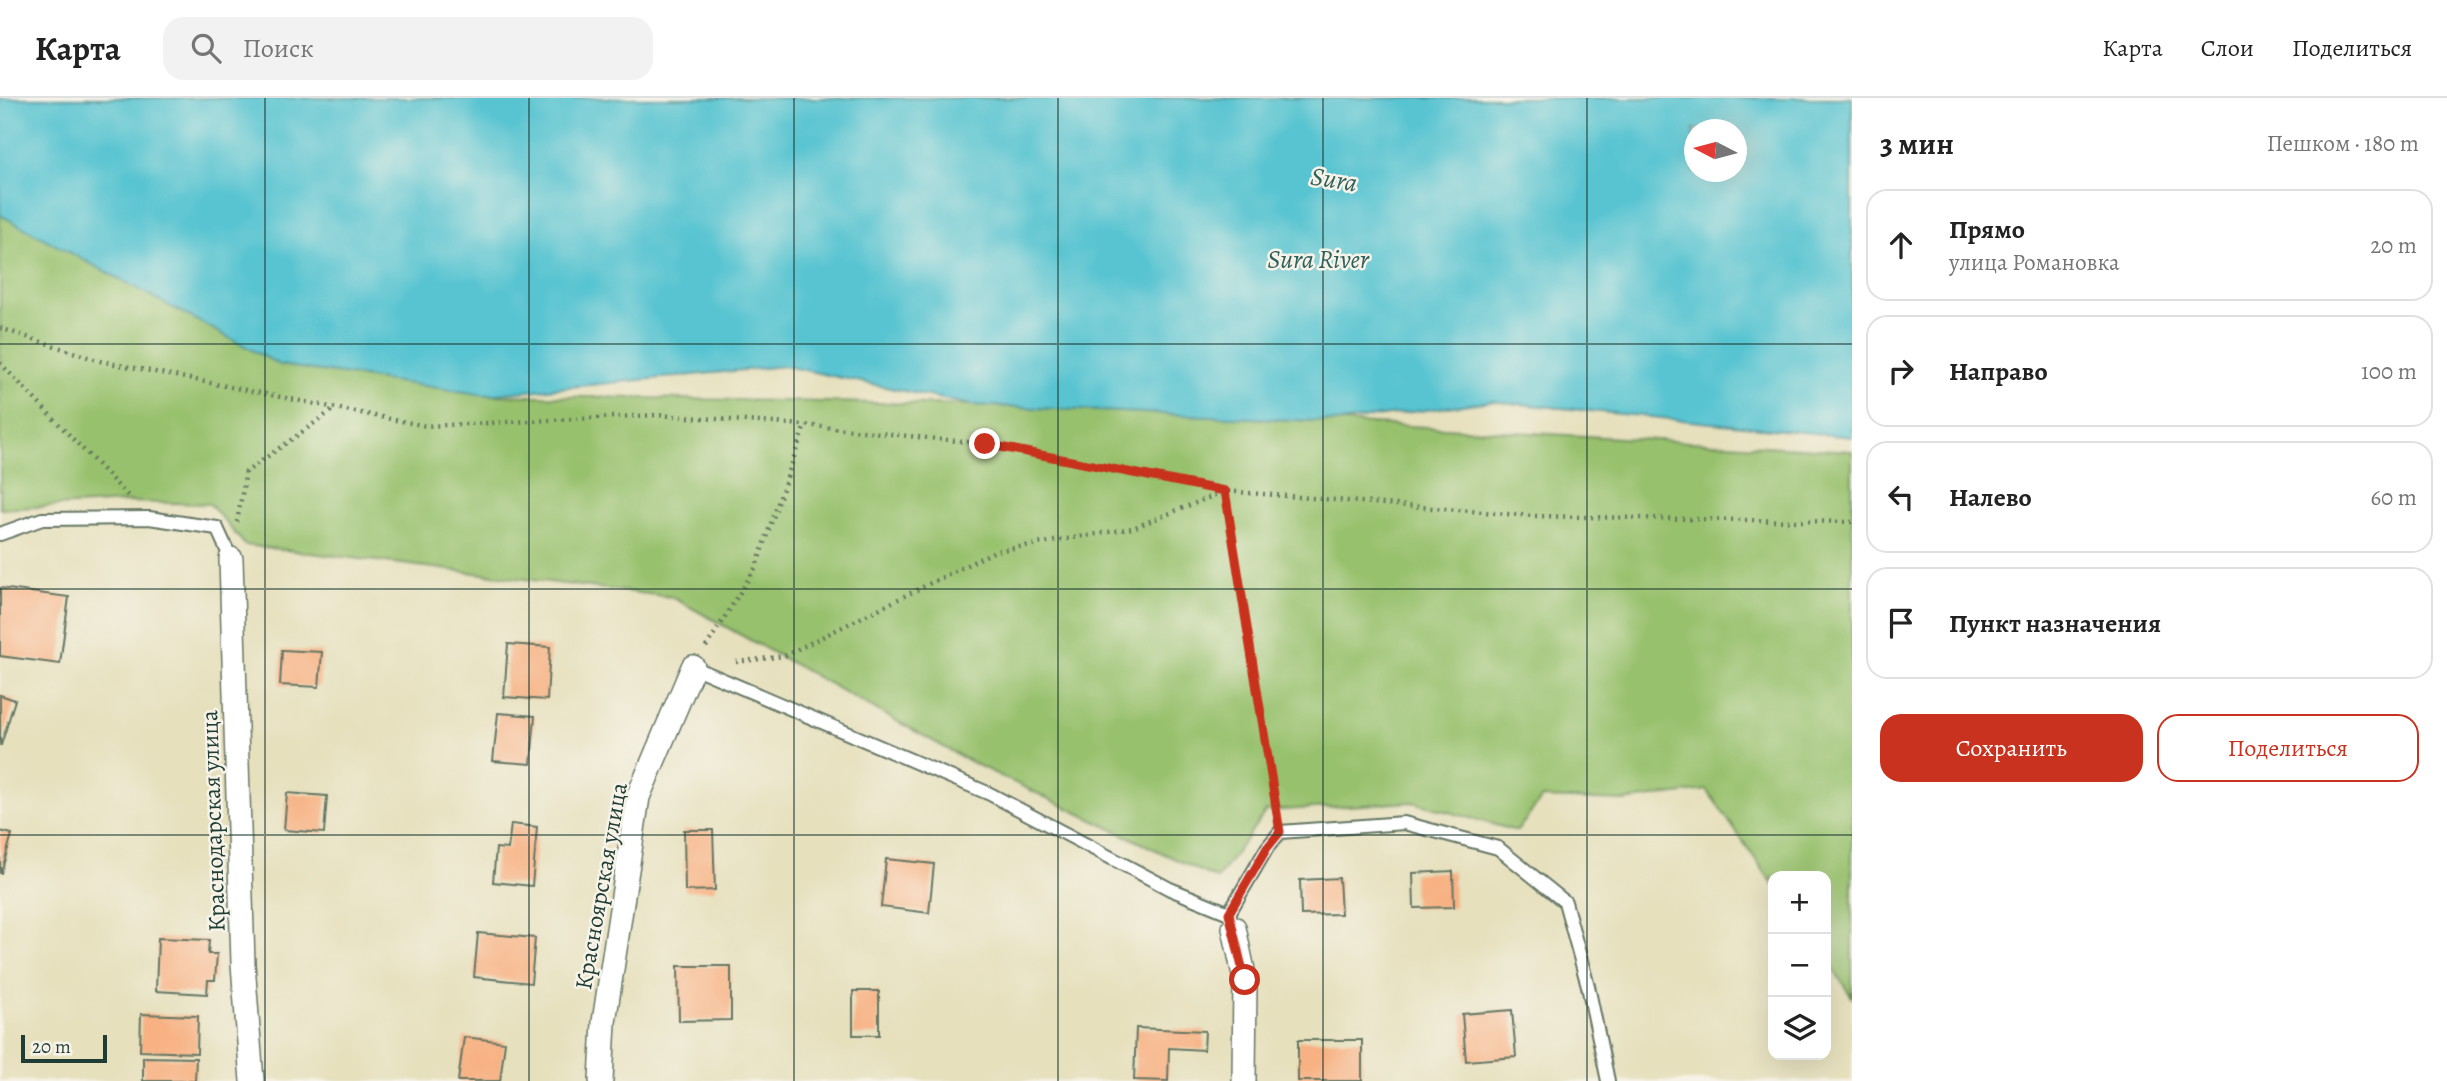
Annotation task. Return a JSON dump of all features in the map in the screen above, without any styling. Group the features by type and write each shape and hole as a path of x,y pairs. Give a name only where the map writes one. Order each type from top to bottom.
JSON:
{"street":[{"name":"Краснодарская улица","path":"231,559 243,964 252,1081"},
{"name":"Красноярская улица","path":"601,1081 604,1022 638,797 693,667"},
{"path":"1232,920 1245,980 1244,1081"}],"lane":[{"path":"0,534 41,519 149,518 217,528 231,559"},
{"path":"693,667 990,794 1232,920 1267,848 1280,832 1404,823 1499,848 1565,902 1588,986 1608,1081"}],"path":[{"path":"0,328 100,361 426,426 657,415 805,425 985,444 1225,491 1532,516 1852,522"},
{"path":"0,363 149,518"},
{"path":"231,559 246,471 335,408"},
{"path":"693,667 756,567 805,425"},
{"path":"693,667 784,656 995,551 1133,528 1225,491"},
{"path":"1225,491 1280,832"}],"green space":[{"path":"0,199 486,395 971,405 1339,422 1852,451 1852,997 1831,966 1831,871 1768,871 1768,877 1707,790 1623,801 1542,798 1517,831 1413,802 1266,811 1217,879 971,762 672,597 245,545 210,504 128,502 0,509"}],"water":[{"name":"Sura River","path":"0,98 1852,98 1852,437 1491,401 1339,422 971,405 785,366 486,395 280,365 0,215"}],"building":[{"path":"0,588 69,597 60,664 0,656"},
{"path":"508,644 550,647 547,700 504,697"},
{"path":"282,650 322,652 319,687 280,685"},
{"path":"0,695 15,700 1,745 0,745"},
{"path":"498,713 535,716 531,764 493,761"},
{"path":"287,793 327,796 324,833 284,830"},
{"path":"511,824 537,827 532,886 493,882 496,848 508,849"},
{"path":"684,830 713,830 715,890 685,891"},
{"path":"0,831 12,834 1,873 0,873"},
{"path":"886,859 934,864 929,913 881,907"},
{"path":"1453,871 1454,907 1414,908 1413,873"},
{"path":"1339,878 1341,914 1301,915 1300,880"},
{"path":"478,933 535,938 531,983 474,977"},
{"path":"158,938 209,940 208,954 217,954 215,980 208,980 207,994 156,991"},
{"path":"678,966 731,966 731,1020 679,1021"},
{"path":"853,991 879,991 879,1035 853,1035"},
{"path":"1512,1010 1516,1057 1466,1061 1462,1014"},
{"path":"141,1014 198,1016 197,1053 140,1051"},
{"path":"1136,1028 1205,1031 1204,1050 1169,1048 1168,1081 1134,1080"},
{"path":"464,1037 505,1042 500,1081 458,1081"},
{"path":"1298,1040 1362,1040 1362,1081 1298,1081"},
{"path":"143,1057 196,1058 195,1081 143,1081"}],"route":[{"path":"985,444 1225,491 1280,832 1267,848 1229,913 1245,980"}],"water label":[{"name":"Sura","path":"1334,179"}]}
